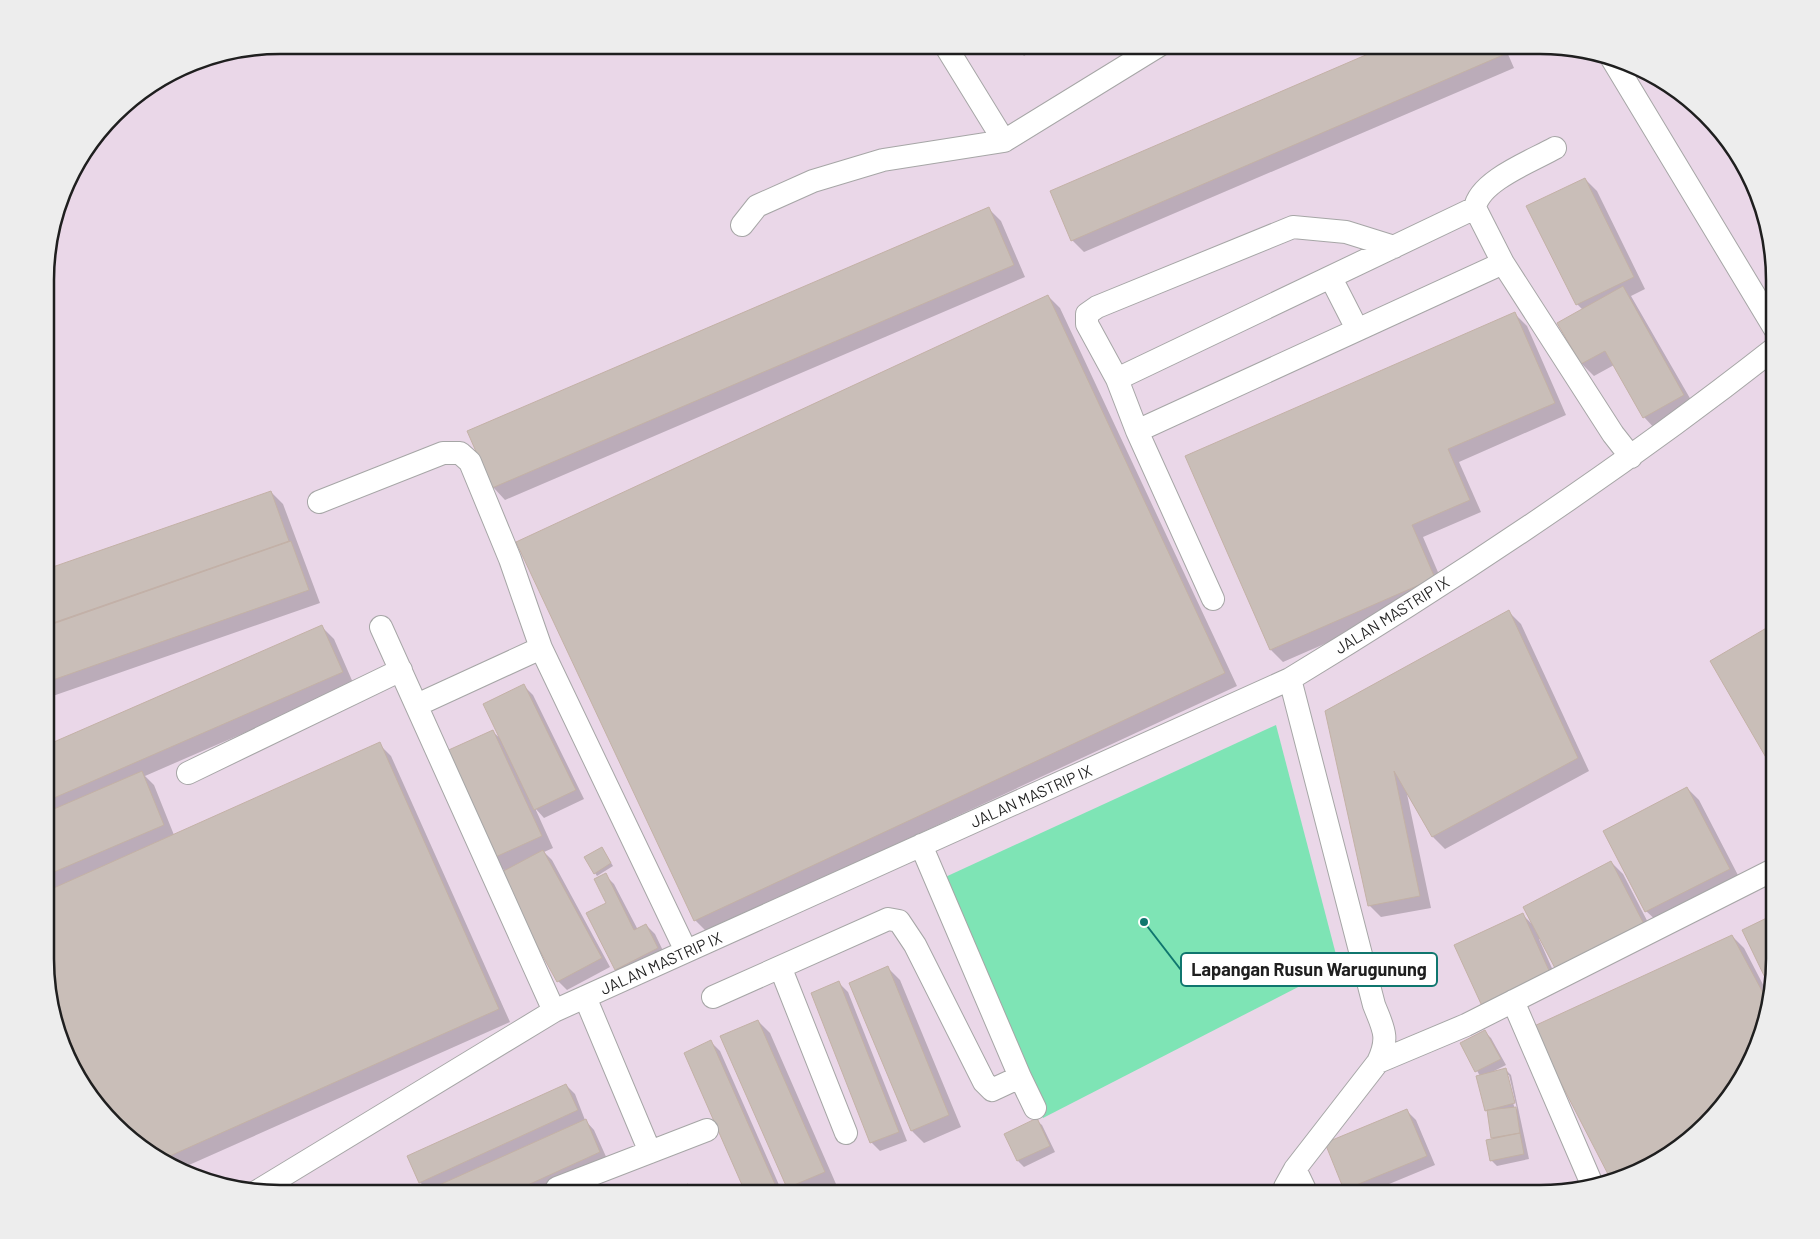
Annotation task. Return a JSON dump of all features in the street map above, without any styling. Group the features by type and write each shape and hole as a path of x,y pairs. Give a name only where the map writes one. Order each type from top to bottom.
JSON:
{"street":[{"path":"950,54 1004,141"},
{"path":"742,225 757,206 813,181 883,160 1004,141 1145,54"},
{"path":"1617,67 1766,316"},
{"path":"1555,148 1490,184 1476,198 1475,208 1503,263 1613,434 1631,457"},
{"path":"1117,380 1475,208"},
{"path":"1213,599 1137,431 1117,380 1087,324 1087,314 1097,307 1293,227 1346,232 1394,247"},
{"path":"1137,431 1503,263"},
{"path":"1331,278 1358,329"},
{"name":"JALAN MASTRIP IX","path":"268,1185 554,1011 1290,678 1404,610 1631,457 1693,412 1766,354"},
{"path":"319,502 443,453 460,454 470,462 507,550 541,648 686,951"},
{"path":"381,626 554,1011"},
{"path":"417,705 541,648"},
{"path":"188,773 401,670"},
{"path":"1287,1185 1295,1169 1378,1062 1385,1048 1386,1034 1374,1004 1290,678"},
{"path":"921,845 1035,1108"},
{"path":"1378,1062 1466,1025 1766,873"},
{"path":"713,997 780,969 888,919 899,921 915,945 984,1082 992,1090 1020,1077"},
{"path":"780,969 846,1133"},
{"path":"585,997 650,1152"},
{"path":"1514,1001 1590,1180"},
{"path":"565,1185 707,1130"},
{"path":"1295,1169 1303,1185"}],"shaded area":[{"path":"265,54 1555,54 1599,61 1640,77 1666,92 1700,120 1719,142 1736,167 1749,193 1759,221 1766,265 1766,974 1759,1018 1743,1059 1728,1085 1700,1119 1678,1138 1653,1155 1627,1168 1599,1178 1555,1185 265,1185 221,1178 180,1162 154,1147 120,1119 101,1097 84,1072 71,1046 61,1018 54,974 54,265 61,221 71,193 92,154 120,120 154,92 193,71 221,61"}],"green space":[{"path":"1276,725 1339,966 1043,1118 941,879"}],"building":[{"path":"1368,54 1503,55 1071,241 1050,191"},
{"path":"1585,178 1634,277 1576,305 1526,206"},
{"path":"989,207 1014,265 492,488 467,431"},
{"path":"1623,286 1684,395 1643,418 1605,351 1581,364 1557,323"},
{"path":"1048,295 1225,673 694,921 516,542"},
{"path":"1515,312 1555,403 1448,449 1470,500 1412,525 1435,578 1270,650 1185,456"},
{"path":"271,491 289,541 54,623 54,567"},
{"path":"291,541 309,590 54,680 54,624"},
{"path":"1509,610 1578,758 1432,837 1394,771 1420,896 1368,906 1325,711"},
{"path":"322,625 343,672 54,798 54,742"},
{"path":"1766,628 1766,757 1710,661"},
{"path":"524,684 576,790 534,810 483,704"},
{"path":"493,730 542,836 491,859 442,753"},
{"path":"380,742 499,1009 169,1156 142,1138 110,1108 92,1085 71,1046 61,1018 54,974 54,888"},
{"path":"142,771 164,825 54,872 54,809"},
{"path":"1687,787 1730,869 1645,912 1603,831"},
{"path":"602,847 611,863 594,874 584,857"},
{"path":"543,850 602,958 557,982 498,874"},
{"path":"1611,861 1645,926 1557,972 1523,907"},
{"path":"606,873 634,930 646,924 658,948 615,970 586,913 606,903 594,879"},
{"path":"1523,913 1551,975 1482,1006 1454,945"},
{"path":"1766,918 1765,978 1742,930"},
{"path":"1732,935 1763,993 1759,1018 1743,1059 1728,1085 1710,1108 1689,1129 1666,1147 1640,1162 1608,1175 1532,1027"},
{"path":"888,966 949,1115 911,1131 849,983"},
{"path":"839,981 899,1132 870,1143 811,993"},
{"path":"758,1020 825,1172 794,1185 786,1185 720,1036"},
{"path":"1485,1030 1501,1059 1475,1072 1460,1043"},
{"path":"711,1040 775,1185 742,1185 684,1053"},
{"path":"1506,1068 1515,1103 1485,1111 1476,1076"},
{"path":"566,1084 578,1110 419,1183 407,1156"},
{"path":"1516,1107 1520,1133 1491,1138 1487,1110"},
{"path":"1407,1109 1427,1156 1356,1185 1342,1185 1325,1143"},
{"path":"1037,1118 1050,1146 1017,1161 1004,1134"},
{"path":"586,1119 600,1152 528,1185 439,1185"},
{"path":"1520,1133 1524,1154 1490,1161 1486,1140"}],"place":[{"name":"Lapangan Rusun Warugunung","path":"1144,922"}]}
